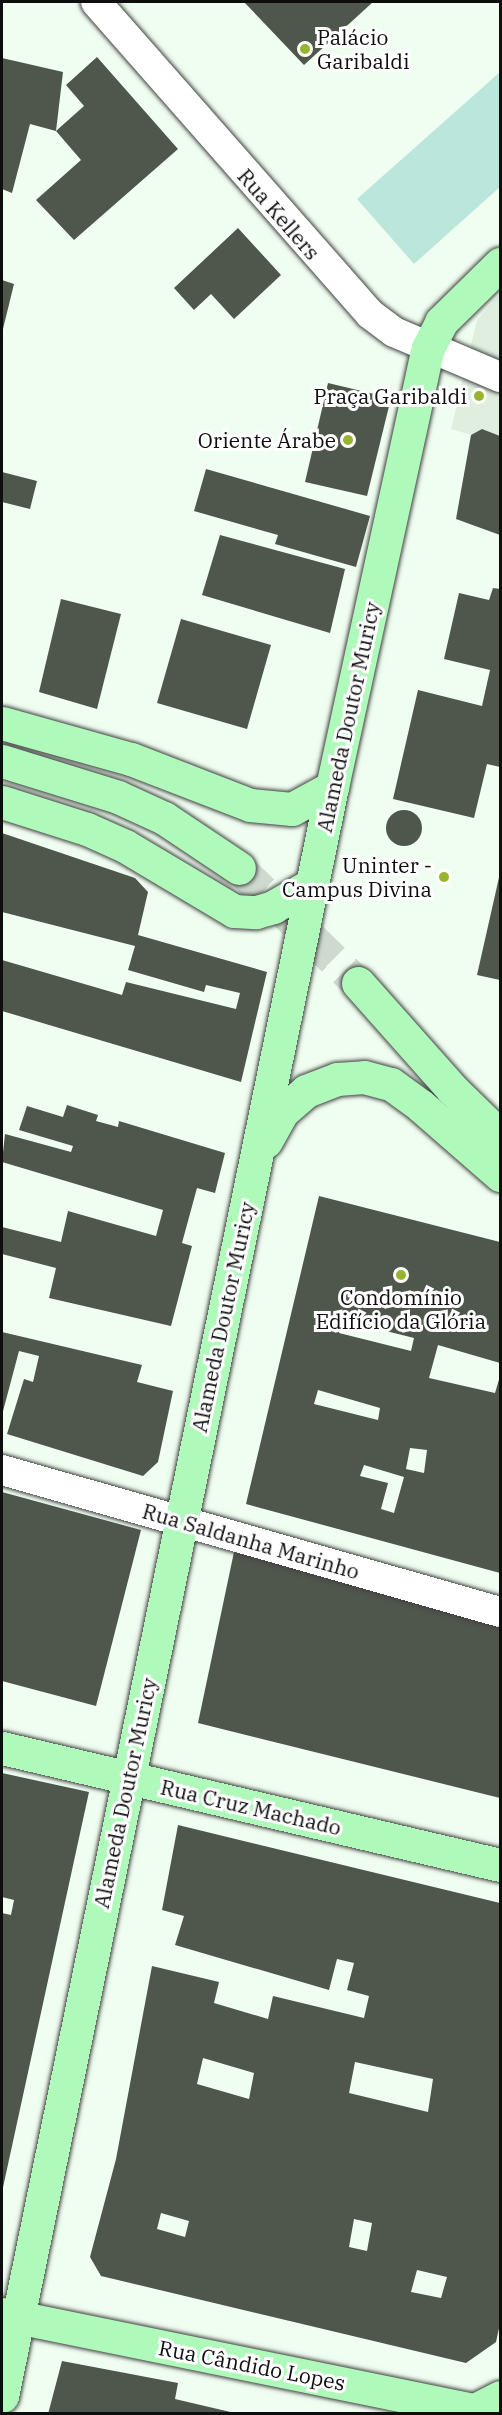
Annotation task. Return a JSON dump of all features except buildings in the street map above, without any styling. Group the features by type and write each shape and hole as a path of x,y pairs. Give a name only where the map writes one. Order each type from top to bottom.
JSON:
{"street":[{"name":"Rua Kellers","path":"96,2 348,294 394,332 428,348 501,376"},
{"name":"Alameda Doutor Muricy","path":"2,2396 10,2316 128,1778 332,787 428,348 441,322 501,264"},
{"path":"2,723 131,759 249,805 292,809 332,787"},
{"path":"2,761 118,797 165,818 239,868"},
{"path":"2,802 87,829 124,846 234,911 256,912 273,907 312,884"},
{"path":"358,983 452,1089 501,1136"},
{"path":"255,1160 282,1112 306,1091 337,1079 364,1077 391,1084 422,1106 501,1174"},
{"name":"Rua Saldanha Marinho","path":"2,1470 501,1612"},
{"name":"Rua Cruz Machado","path":"2,1748 501,1865"},
{"name":"Rua Cândido Lopes","path":"10,2316 484,2407"}],"shaded area":[{"path":"500,72 500,187 414,264 357,199"},
{"name":"Praça Garibaldi","path":"500,294 500,436 482,429 471,435 451,429 477,320"}],"tunnel":[{"path":"239,868 358,983"}],"place":[{"name":"Palácio Garibaldi","path":"305,49"},
{"name":"Praça Garibaldi","path":"479,396"},
{"name":"Oriente Árabe","path":"348,440"},
{"name":"Uninter - Campus Divina","path":"444,877"},
{"name":"Condomínio Edifício da Glória","path":"401,1275"}]}
